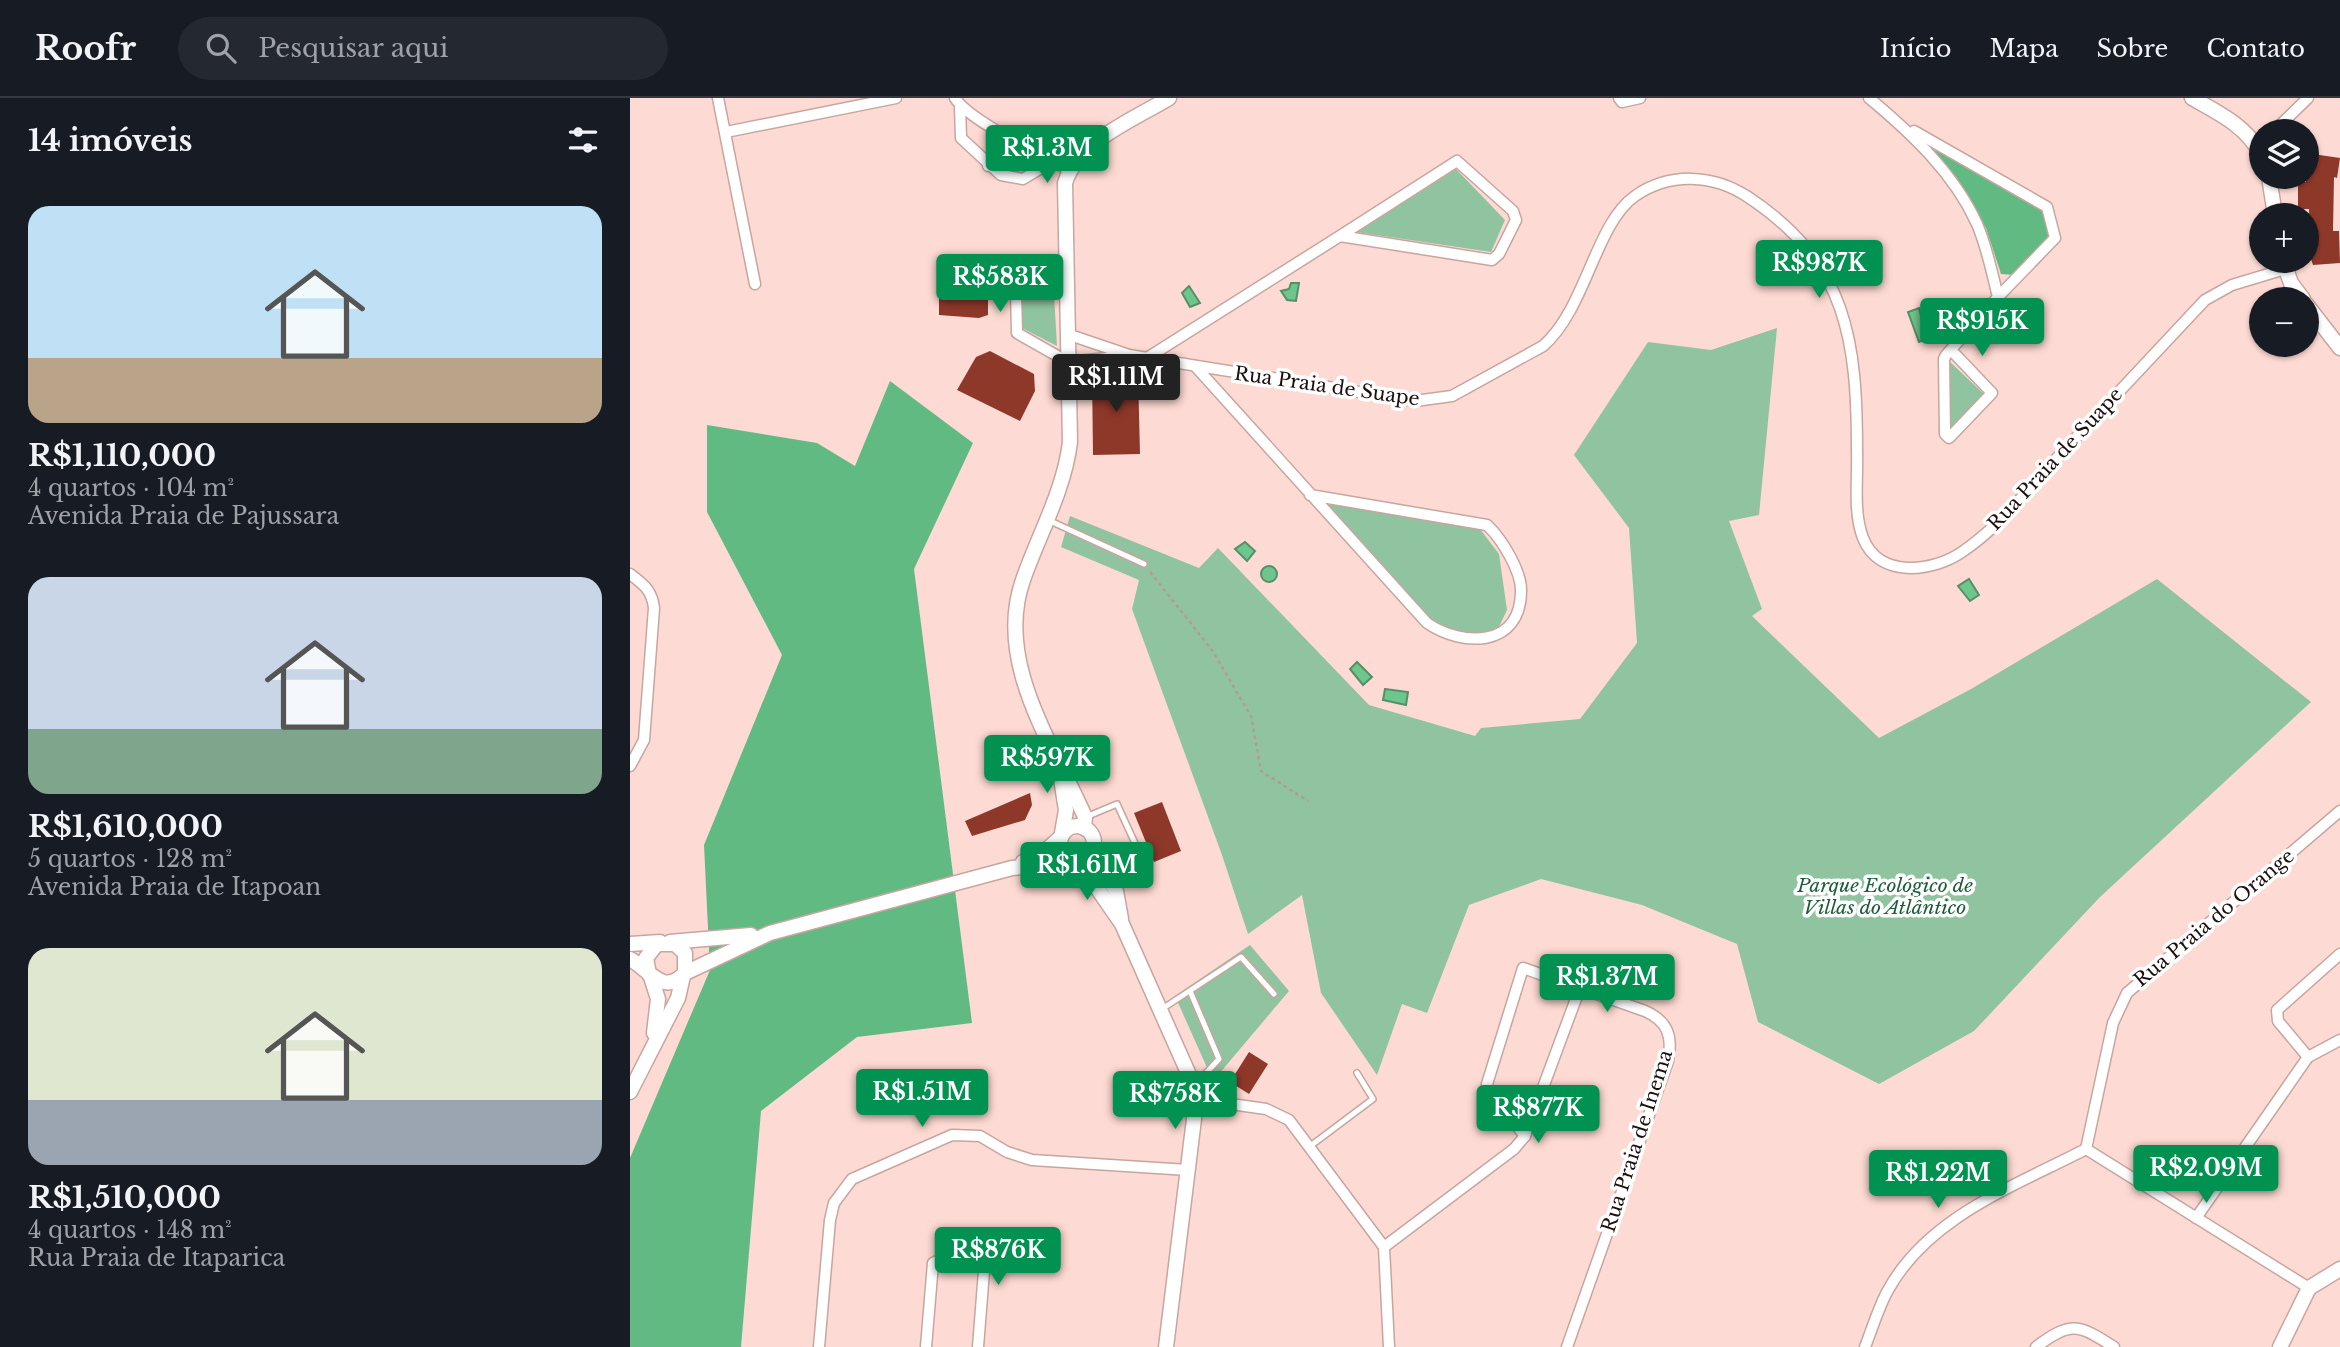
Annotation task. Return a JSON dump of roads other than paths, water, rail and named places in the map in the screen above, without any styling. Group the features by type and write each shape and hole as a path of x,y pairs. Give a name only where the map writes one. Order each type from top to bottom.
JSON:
{"street":[{"path":"718,98 755,284"},
{"path":"726,132 896,98"},
{"path":"1122,924 1116,891 1092,853 1091,838 1025,682 1014,636 1015,611 1022,581 1068,461 1070,424 1064,199 1069,170 1096,143 1169,98"},
{"path":"1619,98 1622,102 1640,98"},
{"path":"1869,98 1923,146 1967,205 1984,243 1998,297"},
{"path":"2192,98 2234,123 2249,138"},
{"path":"2286,119 2308,98"},
{"path":"958,102 1069,170"},
{"path":"958,102 961,138 988,166 1001,175 1023,179 1053,161"},
{"path":"1899,123 2047,207 2055,238 1951,350 1944,365 1945,434 1949,438 1992,393 1951,350"},
{"path":"988,166 1003,132"},
{"path":"1147,358 1457,161 1513,211 1516,220 1499,254 1492,260 1340,236"},
{"name":"Rua Praia de Suape","path":"1068,334 1129,355 1195,366 1415,401 1452,396 1542,346 1554,336 1579,295 1610,228 1632,198 1652,186 1674,179 1716,182 1770,211 1794,234 1828,281 1850,338 1855,365 1859,526 1864,542 1874,554 1903,568 1923,569 1961,553 2003,518 2205,300 2232,285 2263,273"},
{"path":"1065,263 1016,292 1016,327 1021,336 1068,362"},
{"path":"2319,321 2340,348"},
{"name":"Rua Praia de Suape","path":"1068,362 1129,355"},
{"path":"1195,366 1310,495 1435,628 1477,641 1497,635 1511,621 1521,596 1520,579 1488,525 1310,495"},
{"path":"630,573 648,587 653,596 654,608 644,740 630,766"},
{"path":"1057,757 1066,810 1062,835 1065,852 1078,862 1122,924 1195,1093 1167,1347"},
{"name":"Rua Praia do Orange","path":"2086,1149 2113,1023 2127,993 2340,811"},
{"path":"630,944 770,933 1012,867 1043,853 1071,826 1084,822"},
{"path":"1012,867 1078,862 1088,860 1092,853"},
{"path":"630,959 667,984 770,933"},
{"path":"630,1092 653,1041 678,998 687,967 685,953 666,942 657,944 646,958 658,1006 653,1041"},
{"path":"2308,1057 2278,1021 2277,1010 2340,954"},
{"name":"Rua Praia de Inema","path":"1525,1136 1490,1093 1487,1084 1523,968 1655,1016 1668,1030 1670,1050 1567,1347"},
{"path":"1384,1247 1514,1149 1525,1136 1580,988"},
{"path":"2196,1218 2308,1057 2340,1040"},
{"path":"1195,1093 1278,1112 1289,1120 1384,1247 1389,1347"},
{"path":"819,1347 834,1203 852,1179 867,1171 941,1138 967,1134 980,1136 1018,1157 1031,1160 1188,1170"},
{"path":"1865,1347 1886,1293 1897,1276 1943,1226 2086,1149 2309,1288"},
{"path":"926,1347 933,1263 957,1251 978,1261 984,1271 978,1347"},
{"path":"2280,1347 2309,1288 2340,1269"},
{"path":"2036,1347 2076,1327 2084,1328 2114,1347"}],"lane":[{"path":"1047,520 1144,564"},
{"path":"1084,822 1117,804 1139,852 1100,866"},
{"path":"1161,1010 1241,957 1274,994"},
{"path":"1189,991 1219,1059 1195,1093"},
{"path":"1309,1147 1373,1099 1357,1073"}],"park label":[{"name":"Parque Ecológico de Villas do Atlântico","path":"1885,896"}]}
